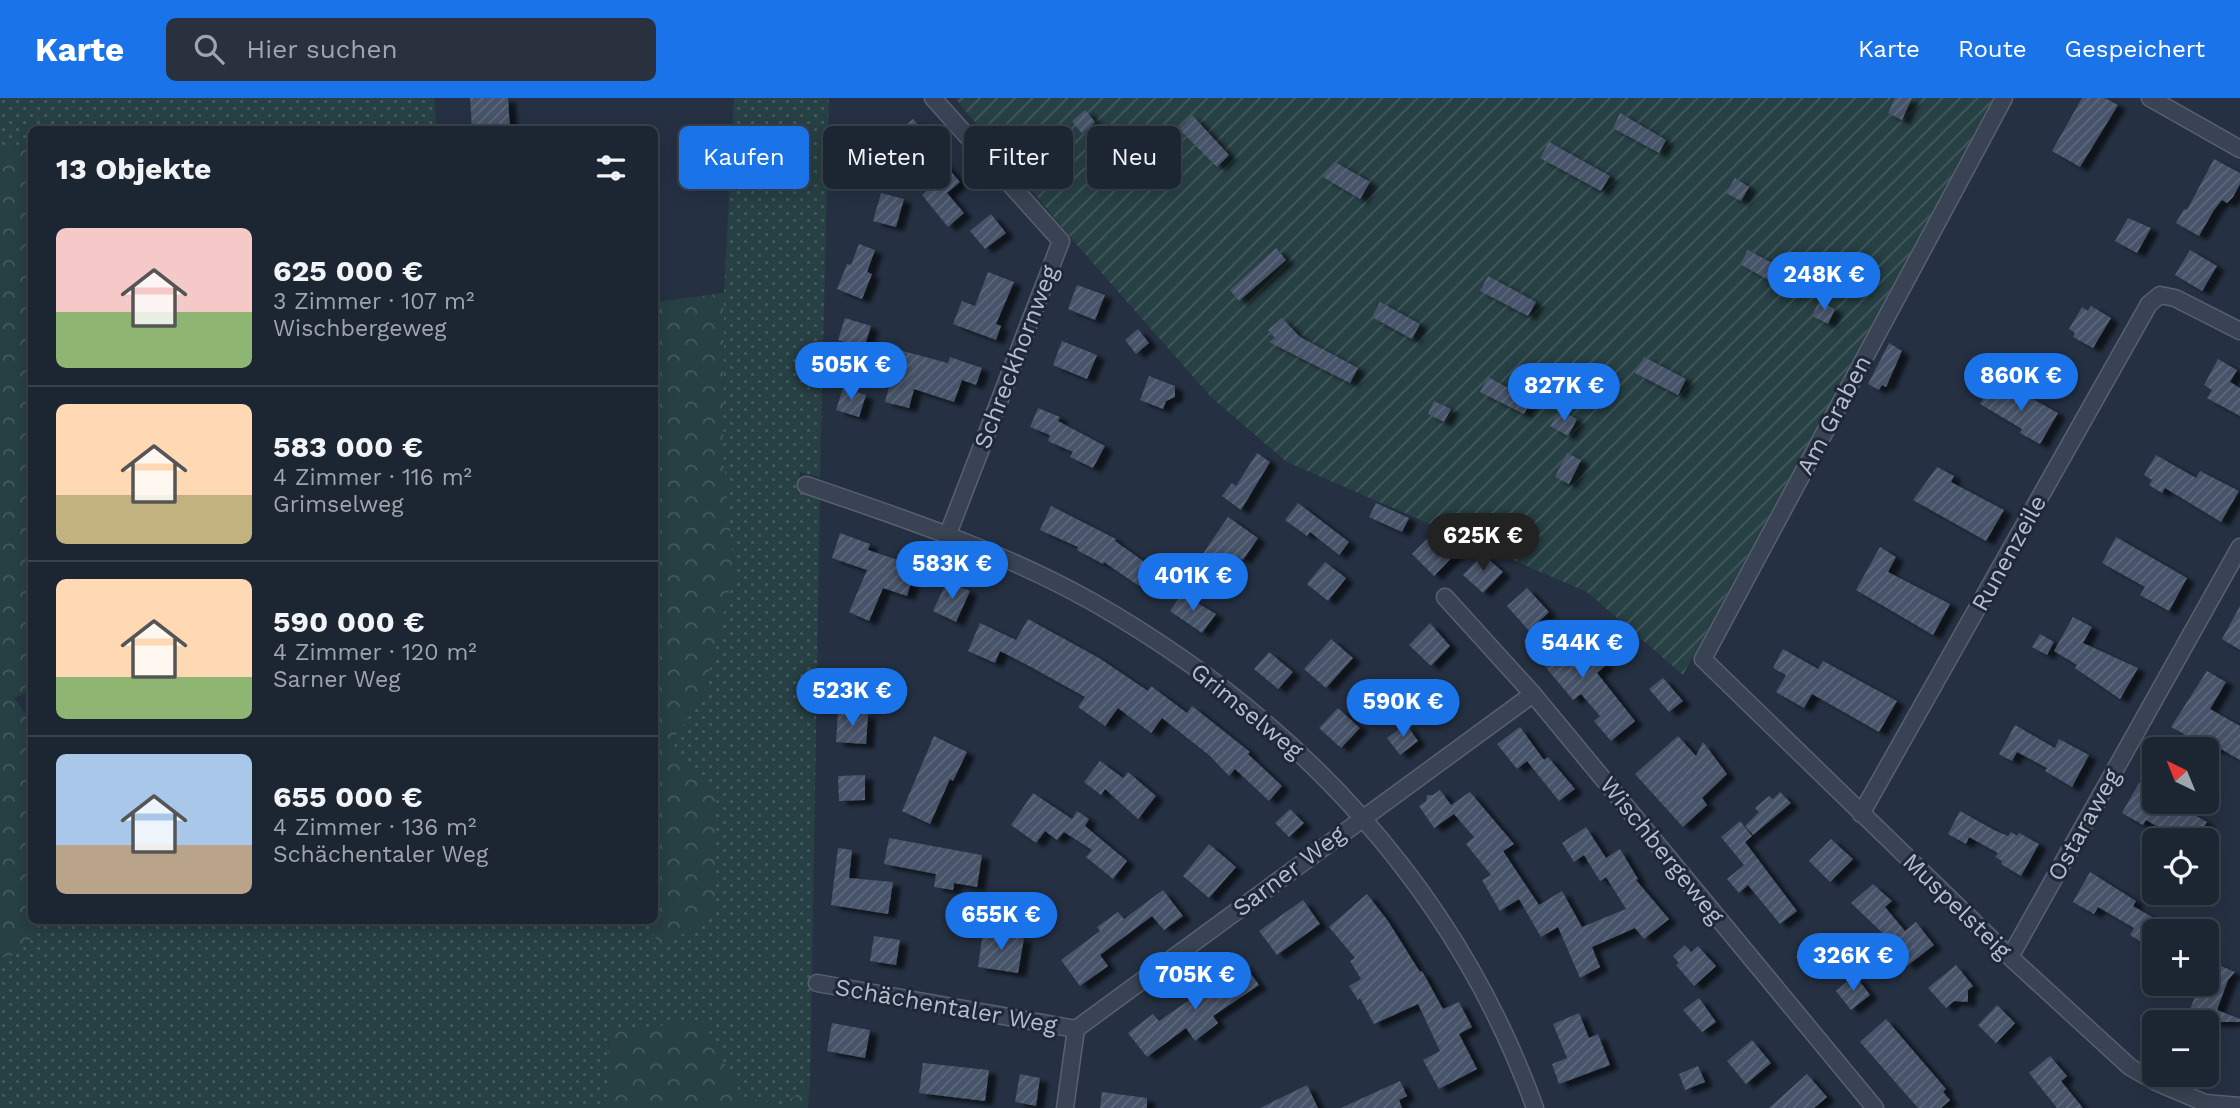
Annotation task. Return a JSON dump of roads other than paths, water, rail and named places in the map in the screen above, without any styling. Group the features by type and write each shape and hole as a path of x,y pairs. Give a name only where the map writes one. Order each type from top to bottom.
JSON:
{"street":[{"name":"Schreckhornweg","path":"933,98 1061,242 948,534"},
{"name":"Am Graben","path":"1703,659 2004,98"},
{"path":"2150,98 2240,149"},
{"name":"Runenzeile","path":"1861,814 2143,316 2160,295 2175,298 2240,331"},
{"name":"Grimselweg","path":"806,485 948,534 1089,600 1159,643 1226,690 1293,744 1363,816 1419,884 1473,971 1521,1068 1535,1108"},
{"name":"Ostaraweg","path":"2010,957 2240,547"},
{"name":"Wischbergeweg","path":"1445,597 1534,694 1875,1108"},
{"name":"Muspelsteig","path":"1703,659 2010,957 2130,1067 2158,1083 2205,1103 2240,1107"},
{"name":"Sarner Weg","path":"1076,1029 1363,816 1534,694"},
{"name":"Schächentaler Weg","path":"817,983 1076,1029"},
{"path":"1065,1108 1076,1029"}]}
